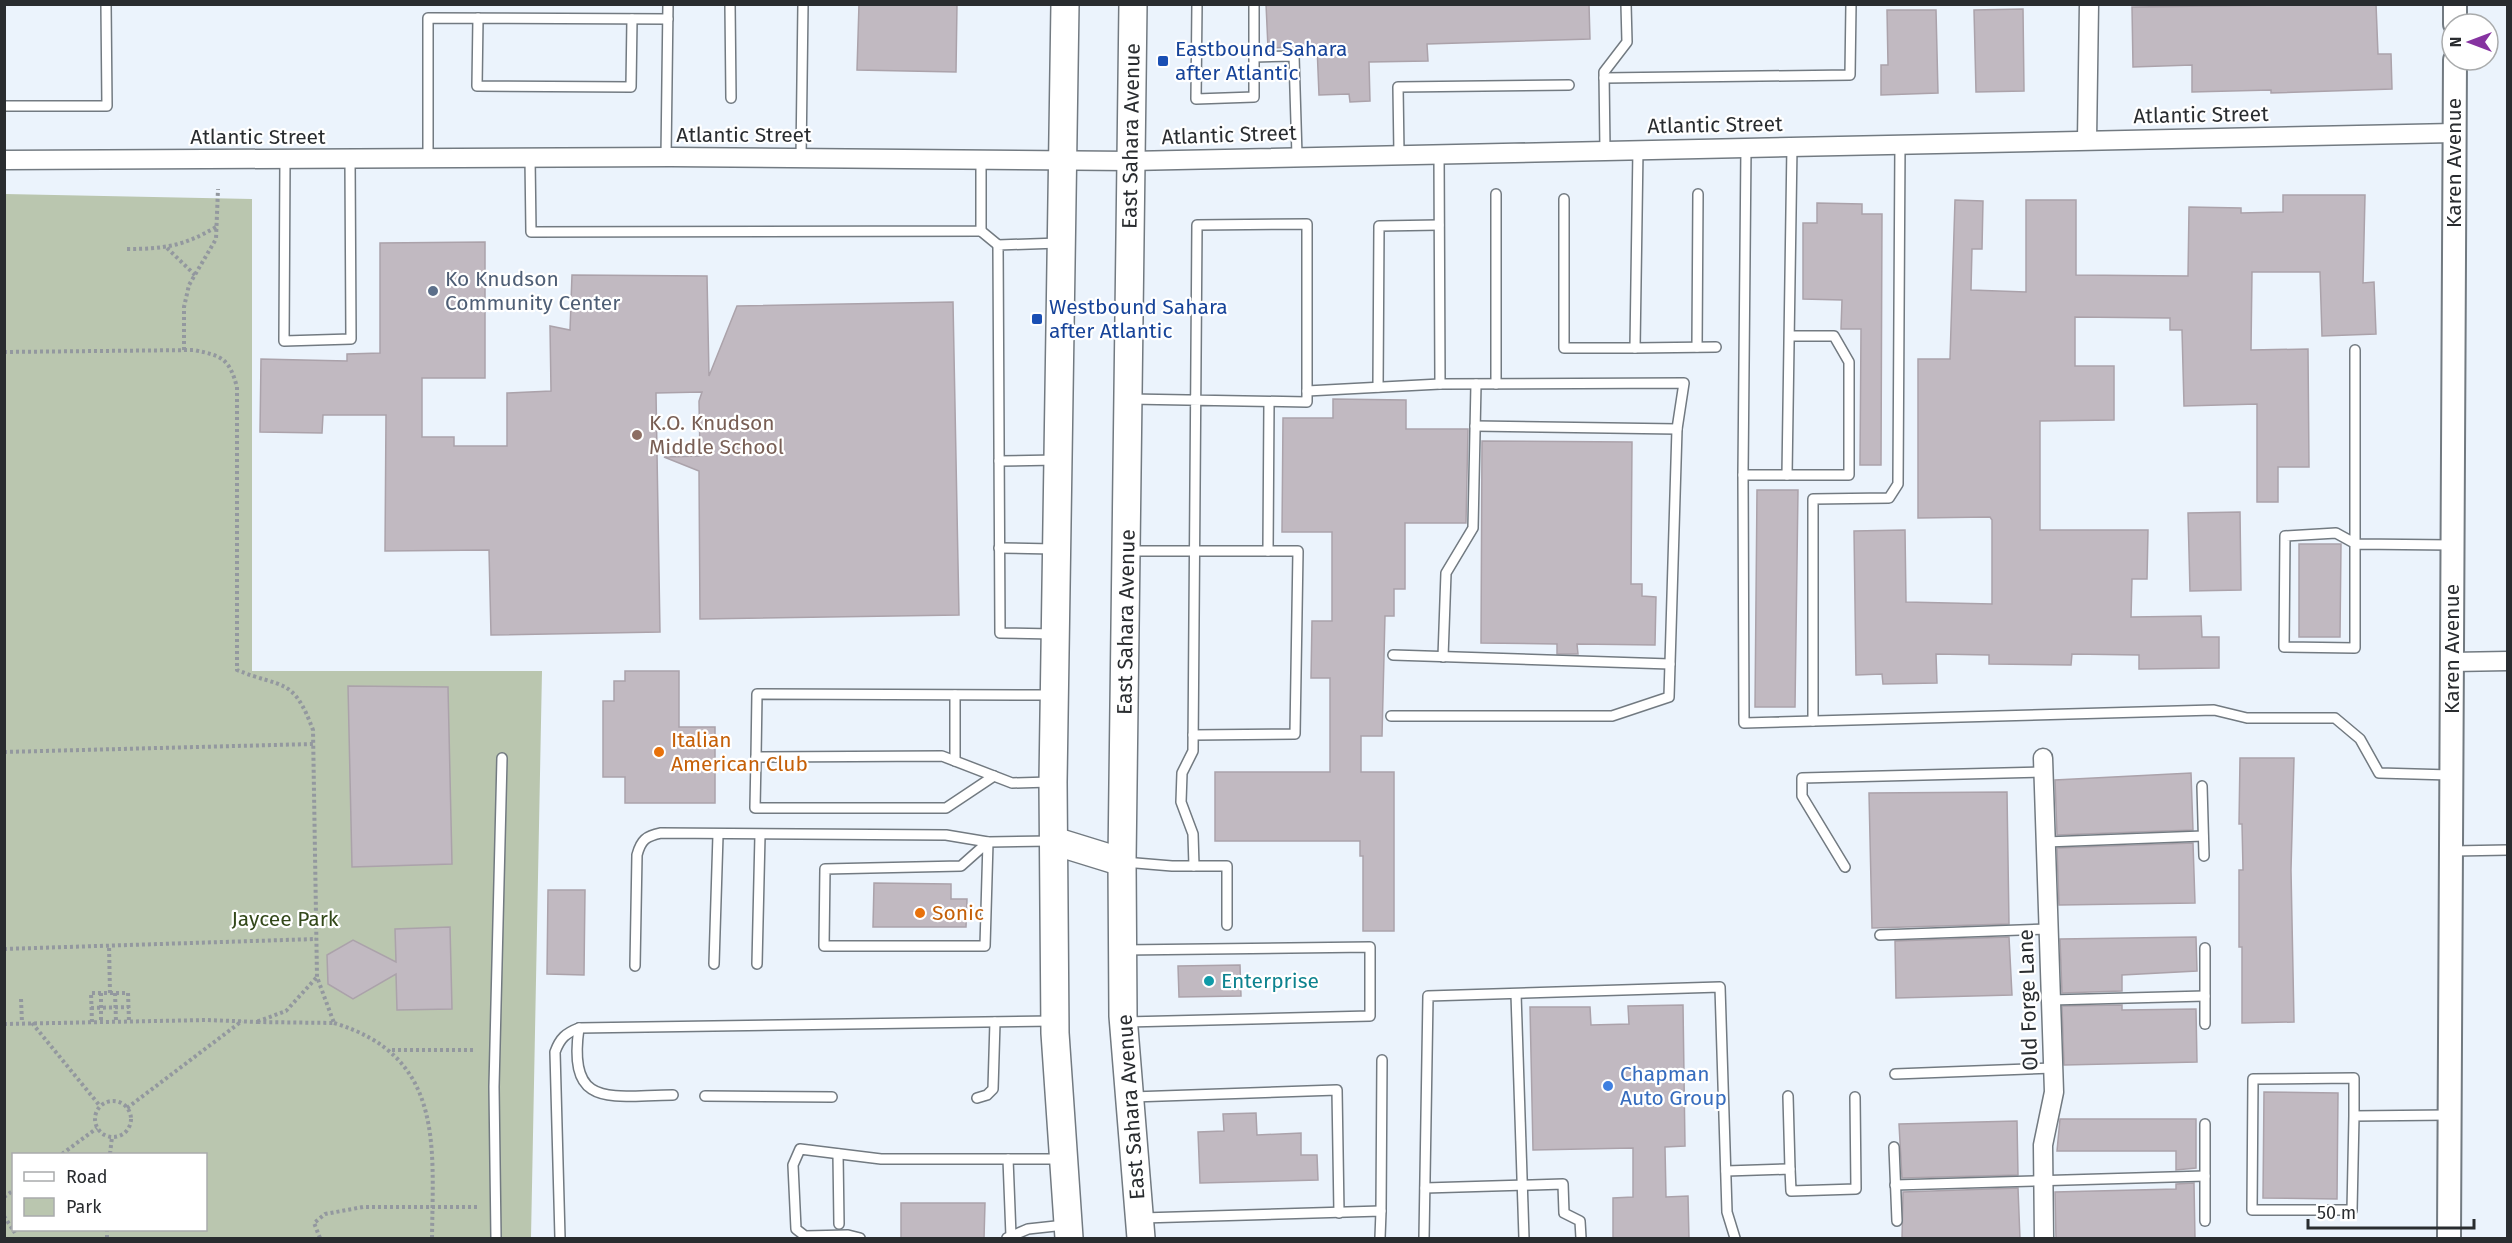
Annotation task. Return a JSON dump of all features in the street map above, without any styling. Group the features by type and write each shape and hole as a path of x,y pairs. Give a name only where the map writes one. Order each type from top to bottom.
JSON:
{"main road":[{"path":"1065,4 1053,782 1055,1021 1069,1232"},
{"name":"East Sahara Avenue","path":"1133,4 1122,950 1124,1022 1140,1229"},
{"path":"1054,841 1122,862"}],"street":[{"path":"2087,140 2089,4"},
{"name":"Karen Avenue","path":"2449,1239 2453,851 2451,662 2455,72"},
{"name":"Atlantic Street","path":"4,160 666,157 1130,160 2454,133"},
{"path":"2451,662 2508,661"},
{"name":"Old Forge Lane","path":"2043,765 2054,1092 2043,1145 2044,1239"}],"lane":[{"path":"4,106 106,106 106,4"},
{"path":"666,157 668,4"},
{"path":"730,4 731,98"},
{"path":"801,158 803,4"},
{"path":"1197,4 1196,99 1254,97 1254,4"},
{"path":"1605,150 1604,72 1627,42 1626,4"},
{"path":"1604,78 1850,75 1851,4"},
{"path":"428,158 428,18 668,19"},
{"path":"478,18 477,86 631,87 632,19"},
{"path":"1254,57 1294,56 1297,156"},
{"path":"1399,154 1398,87 1569,85"},
{"path":"1813,721 1813,499 1889,498 1898,484 1900,143"},
{"path":"1787,475 1792,146"},
{"path":"1746,147 1743,475 1744,723 2214,710 2247,718 2335,718 2360,739 2379,773 2452,775"},
{"path":"1635,348 1638,149"},
{"path":"1439,153 1440,384"},
{"path":"530,158 531,232 981,231 998,245 1061,243"},
{"path":"981,158 981,231"},
{"path":"285,159 284,341 351,339 350,159"},
{"path":"1496,194 1496,384"},
{"path":"1697,347 1698,195"},
{"path":"1564,199 1564,348 1716,347"},
{"path":"1128,399 1196,400 1269,402 1307,402 1307,224 1197,225 1196,400 1195,551 1193,751 1182,772 1181,802 1193,834 1194,866"},
{"path":"1378,387 1379,226 1439,225"},
{"path":"998,245 1000,633 1055,634"},
{"path":"1743,475 1850,475 1849,362 1834,336 1790,336"},
{"path":"2355,350 2356,544 2355,648 2284,647 2285,536 2336,533 2356,544 2452,545"},
{"path":"1307,391 1440,384 1684,383 1677,429 1669,697 1612,716 1391,716"},
{"path":"1443,657 1446,573 1473,528 1476,384"},
{"path":"1269,402 1269,551"},
{"path":"1475,426 1677,429"},
{"path":"999,461 1058,460"},
{"path":"999,548 1056,549"},
{"path":"1126,551 1298,551 1295,734 1193,735"},
{"path":"1393,656 1670,664"},
{"path":"994,776 946,808 755,808 757,694 1054,695"},
{"path":"955,695 955,761"},
{"path":"756,757 942,756 1012,783 1053,782"},
{"path":"496,1239 494,1087 502,758"},
{"path":"1845,867 1802,796 1802,778 2043,765"},
{"path":"2202,786 2204,856"},
{"path":"635,966 637,855 640,843 648,835 661,833 946,835 988,842 1054,841"},
{"path":"714,964 718,835"},
{"path":"758,964 760,835"},
{"path":"2046,842 2203,836"},
{"path":"988,842 985,946 824,946 825,869 961,866 988,842"},
{"path":"2453,851 2508,850"},
{"path":"1122,862 1227,866 1227,925"},
{"path":"1880,935 2049,929"},
{"path":"1122,950 1370,947 1370,1016 1124,1022"},
{"path":"2205,948 2205,1024"},
{"path":"1424,1239 1428,996 1720,987 1727,1212 1735,1239"},
{"path":"1516,994 1524,1239"},
{"path":"2051,1000 2205,996"},
{"path":"560,1239 555,1052 559,1041 566,1033 579,1028 1055,1021"},
{"path":"976,1098 987,1095 993,1089 995,1022"},
{"path":"579,1028 576,1047 578,1066 582,1082 592,1092 605,1095 673,1095"},
{"path":"1380,1239 1382,1060"},
{"path":"1895,1074 2053,1068"},
{"path":"2354,1078 2354,1116 2352,1210 2252,1210 2253,1079 2354,1078"},
{"path":"1129,1097 1337,1090 1339,1213"},
{"path":"705,1096 832,1097"},
{"path":"1788,1096 1791,1191 1857,1189 1855,1097"},
{"path":"2354,1116 2450,1115"},
{"path":"2205,1124 2205,1221"},
{"path":"1894,1147 1897,1221"},
{"path":"860,1239 848,1235 805,1236 796,1229 793,1166 800,1149 881,1159 1064,1159"},
{"path":"838,1154 839,1224"},
{"path":"1008,1159 1009,1237 1028,1229 1069,1232"},
{"path":"1726,1171 1790,1169"},
{"path":"1895,1185 2205,1176"},
{"path":"1425,1188 1522,1187 1563,1184 1564,1213 1580,1221 1581,1239"},
{"path":"1140,1229 1381,1211"}],"path":[{"path":"183,350 183,307 189,285 216,239 218,189"},
{"path":"127,249 167,248 181,245 216,228"},
{"path":"167,248 195,275"},
{"path":"4,352 183,350 218,355 232,366 237,387 237,670 256,678 285,684 304,704 313,730 317,977 334,1023"},
{"path":"4,752 313,744"},
{"path":"4,949 316,939"},
{"path":"109,945 116,1021"},
{"path":"256,1022 286,1011 317,977"},
{"path":"92,1022 91,993 128,993 129,1021"},
{"path":"101,993 101,1022"},
{"path":"21,999 22,1023"},
{"path":"91,1008 129,1007"},
{"path":"127,1107 243,1020"},
{"path":"4,1024 243,1020 274,1025 334,1023 356,1030 390,1050 409,1071 422,1094 430,1128 432,1239"},
{"path":"31,1023 100,1106"},
{"path":"390,1050 476,1050"},
{"path":"117,1101 127,1107 130,1125 123,1134 112,1137 97,1128 95,1116 100,1106 117,1101"},
{"path":"65,1153 97,1128"},
{"path":"110,1153 112,1137"},
{"path":"320,1239 314,1223 325,1214 363,1208 479,1207"}],"green space":[{"name":"Jaycee Park","path":"5,194 252,199 252,671 542,671 531,1238 5,1238"}],"building":[{"path":"859,4 957,4 956,72 857,70"},
{"path":"1266,4 1589,4 1590,39 1427,44 1428,61 1369,62 1370,101 1350,102 1349,94 1319,95 1317,46 1268,48"},
{"path":"2376,4 2378,54 2391,54 2392,89 2271,93 2271,90 2192,92 2192,65 2133,67 2132,7"},
{"path":"2023,9 2024,91 1976,92 1974,10"},
{"path":"1887,10 1936,10 1938,93 1881,95 1881,65 1888,65"},
{"path":"2283,195 2365,195 2363,283 2374,282 2376,334 2322,336 2320,272 2252,272 2251,350 2308,349 2309,467 2278,467 2278,502 2257,502 2257,404 2184,406 2182,330 2170,330 2170,318 2075,317 2075,366 2114,366 2114,420 2040,421 2040,530 2148,530 2147,579 2132,579 2131,617 2201,616 2202,637 2219,637 2219,668 2139,669 2139,655 2072,654 2071,665 1989,664 1989,655 1936,654 1937,683 1883,684 1882,674 1856,675 1854,531 1905,530 1906,602 1992,604 1992,520 1990,517 1918,518 1918,359 1950,359 1955,200 1983,201 1982,249 1972,249 1971,290 2026,292 2026,200 2076,200 2076,275 2188,276 2189,207 2241,208 2241,213 2283,212"},
{"path":"1817,203 1862,204 1862,214 1882,214 1881,465 1860,465 1861,329 1841,329 1842,300 1803,299 1803,223 1817,223"},
{"path":"485,242 485,378 422,378 422,437 454,437 454,446 507,446 507,393 551,391 550,326 570,330 572,275 707,276 709,376 737,306 953,302 959,615 700,619 699,471 664,457 700,456 699,401 702,392 656,393 660,632 491,635 489,550 385,551 386,415 323,415 322,433 260,432 261,359 347,361 347,354 380,353 380,243"},
{"path":"1333,399 1406,400 1406,429 1468,429 1466,523 1405,523 1405,589 1394,589 1394,616 1385,616 1382,736 1361,736 1361,772 1394,772 1394,931 1363,931 1363,856 1360,856 1360,841 1215,841 1215,772 1330,772 1330,678 1311,678 1312,621 1332,621 1332,532 1282,532 1283,418 1333,418"},
{"path":"1482,441 1632,442 1631,584 1642,584 1642,596 1656,597 1655,645 1577,644 1578,654 1557,654 1557,644 1481,643"},
{"path":"1757,490 1798,490 1795,707 1755,707"},
{"path":"2240,512 2241,590 2190,591 2188,513"},
{"path":"2299,544 2341,544 2340,637 2299,637"},
{"name":"Italian American Club","path":"625,671 679,671 679,727 715,727 715,803 625,803 625,777 603,777 603,701 614,701 614,681 625,681"},
{"path":"348,686 448,687 452,864 352,867"},
{"path":"2240,758 2294,758 2291,870 2294,1022 2242,1023 2242,947 2239,947 2239,870 2243,870 2242,824 2239,824"},
{"path":"2191,773 2193,830 2057,835 2055,780"},
{"path":"2007,792 2009,924 1872,928 1869,793"},
{"path":"2193,843 2195,903 2059,905 2057,848"},
{"name":"Sonic","path":"874,883 951,884 951,899 967,899 966,927 873,927"},
{"path":"548,890 585,890 584,975 547,974"},
{"path":"450,927 452,1009 397,1010 396,974 353,999 328,984 327,955 353,940 396,962 395,929"},
{"path":"2009,937 2012,995 1896,998 1895,941"},
{"path":"2196,937 2197,971 2122,975 2122,991 2062,993 2060,939"},
{"name":"Enterprise","path":"1240,965 1241,996 1179,997 1178,966"},
{"name":"Chapman Auto Group","path":"1683,1005 1685,1146 1665,1147 1666,1197 1688,1196 1689,1239 1613,1239 1613,1198 1633,1197 1633,1148 1533,1150 1530,1007 1590,1007 1591,1025 1629,1024 1628,1006"},
{"path":"2122,1005 2122,1010 2196,1009 2197,1062 2064,1065 2062,1006"},
{"path":"2264,1092 2338,1093 2337,1199 2263,1198"},
{"path":"1256,1113 1257,1135 1301,1133 1301,1155 1317,1155 1318,1180 1200,1183 1198,1132 1224,1131 1223,1114"},
{"path":"2060,1119 2196,1119 2196,1168 2176,1170 2176,1151 2057,1151"},
{"path":"2017,1121 2018,1175 1902,1178 1899,1124"},
{"path":"2194,1183 2195,1239 2056,1239 2055,1192 2176,1189 2176,1184"},
{"path":"2018,1188 2020,1239 1902,1239 1903,1192"},
{"path":"901,1203 985,1203 984,1239 901,1239"}],"place":[{"name":"Eastbound Sahara after Atlantic","path":"1163,61"},
{"name":"Ko Knudson Community Center","path":"433,291"},
{"name":"Westbound Sahara after Atlantic","path":"1037,319"},
{"name":"K.O. Knudson Middle School","path":"637,435"},
{"name":"Italian American Club","path":"659,752"},
{"name":"Sonic","path":"920,913"},
{"name":"Enterprise","path":"1209,981"},
{"name":"Chapman Auto Group","path":"1608,1086"}]}
